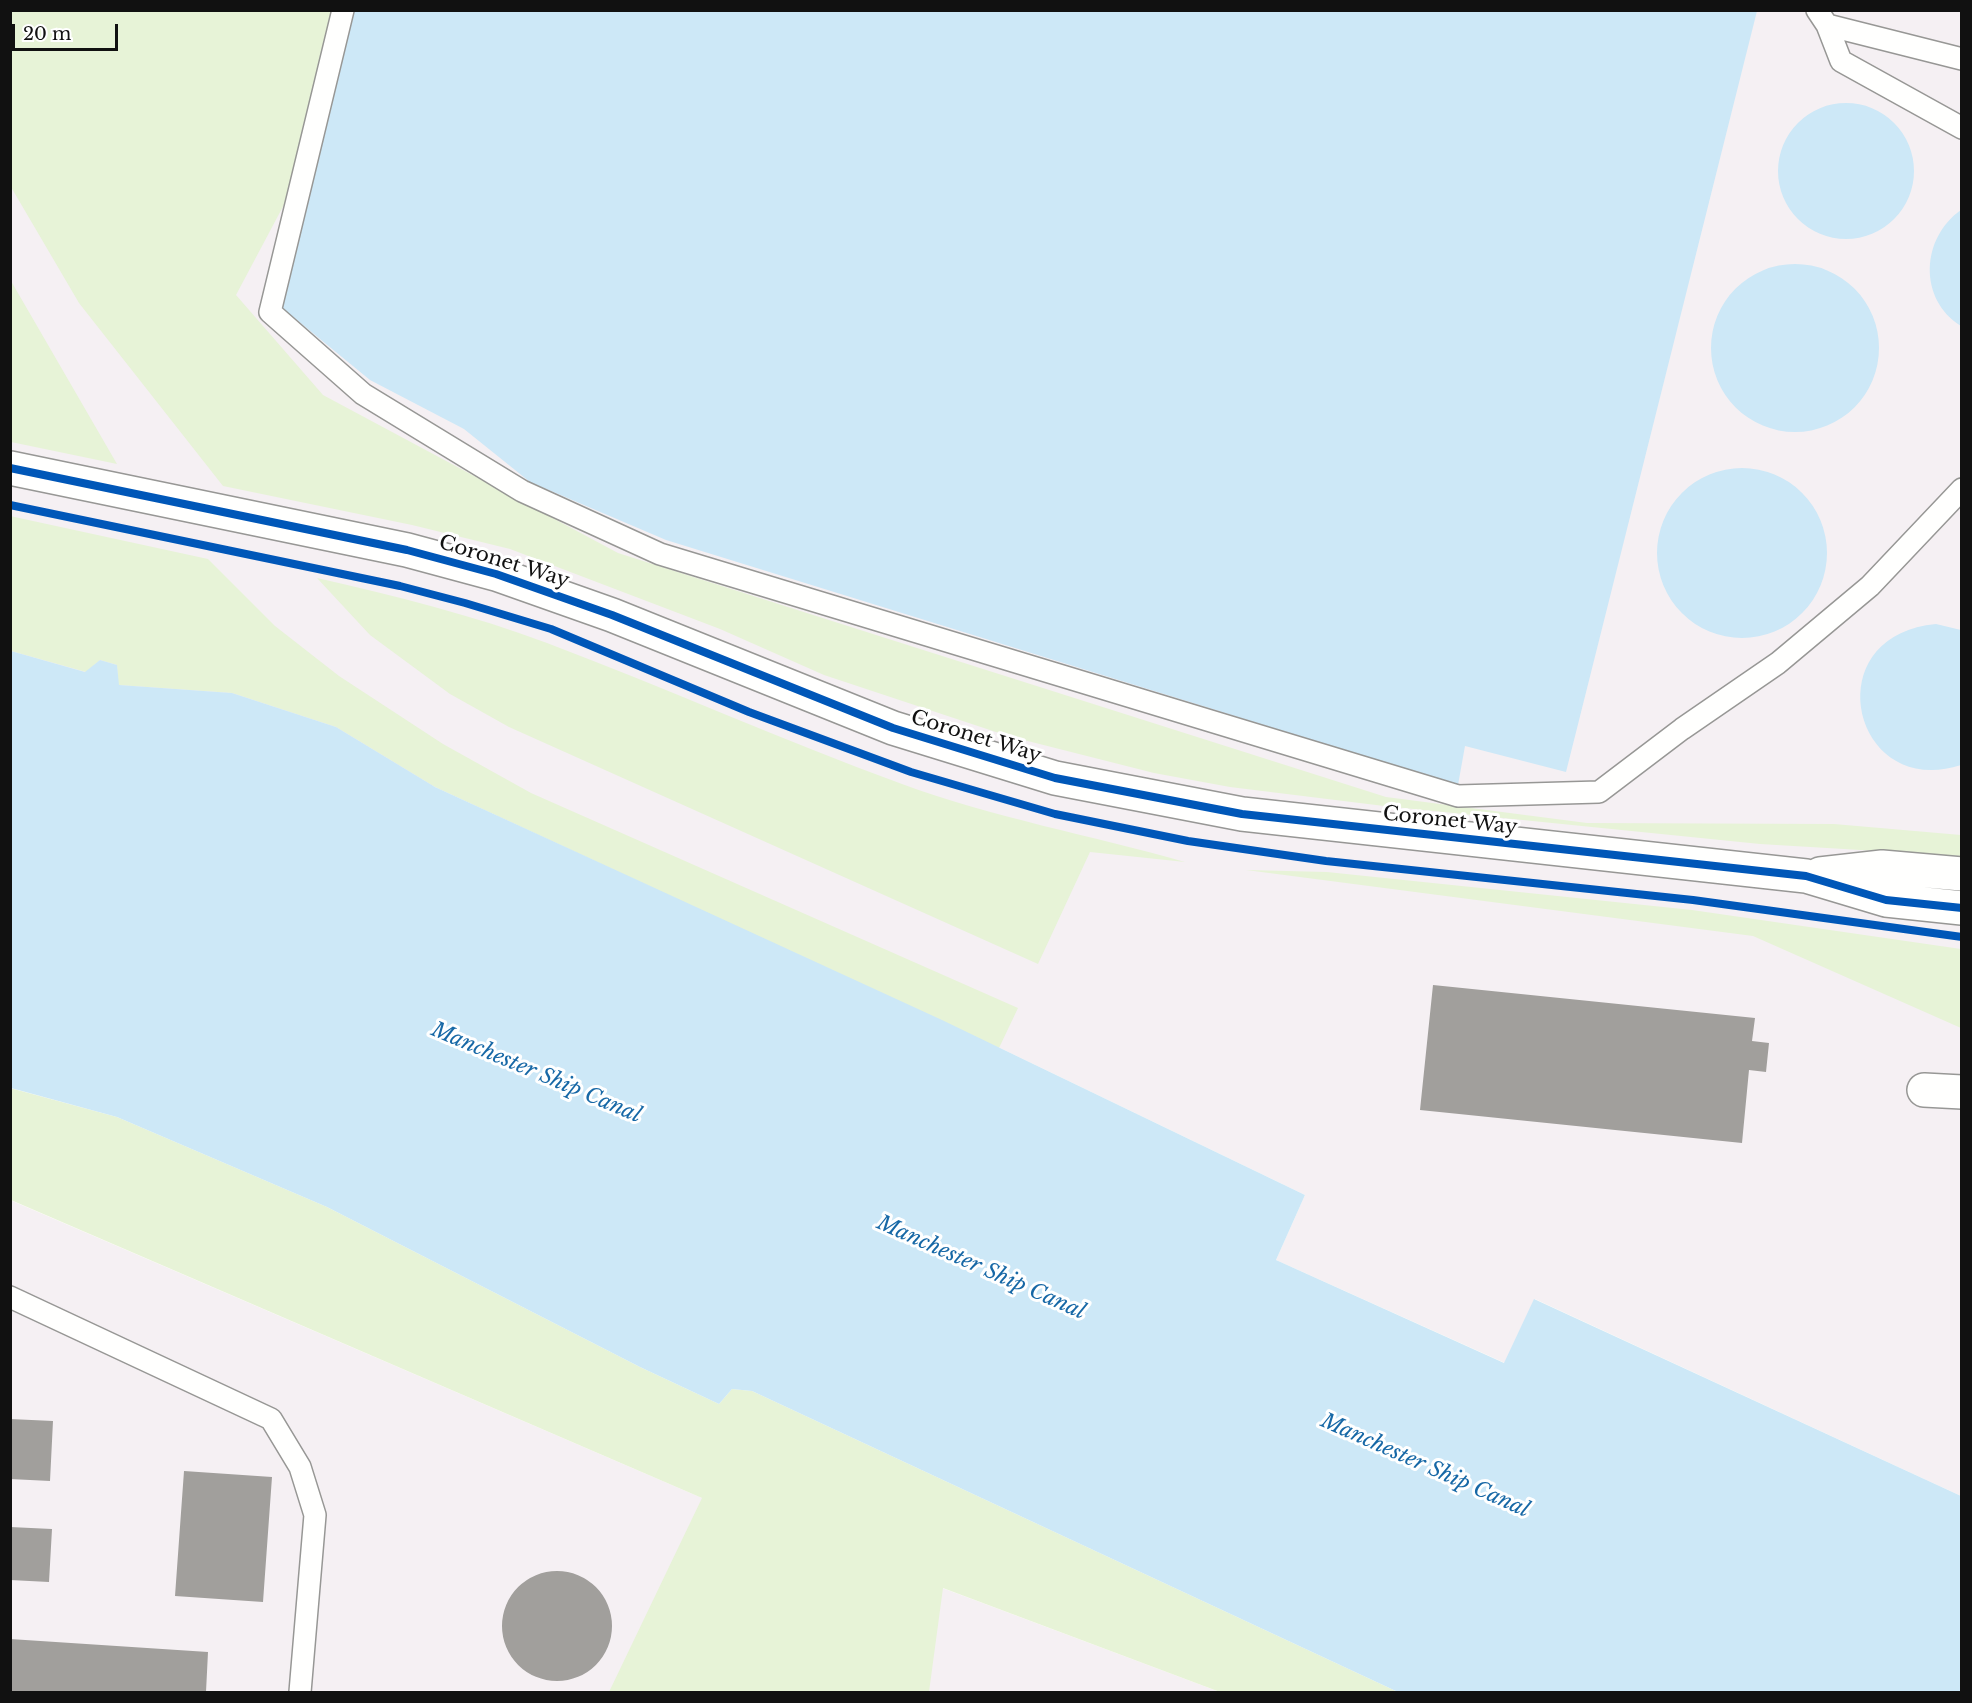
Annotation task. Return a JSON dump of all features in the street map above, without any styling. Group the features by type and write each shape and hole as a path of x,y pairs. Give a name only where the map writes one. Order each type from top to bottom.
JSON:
{"street":[{"name":"Coronet Way","path":"18,469 407,550 553,592 893,729 1055,778 1242,814 1806,876 1886,900 1962,908"},
{"name":"Coronet Way","path":"1806,876 1882,867 1962,874"},
{"path":"1924,1090 1962,1092"}],"lane":[{"path":"343,10 270,312 363,394 522,491 660,555 1458,796 1599,792 1682,729 1778,663 1870,586 1962,489"},
{"path":"1822,18 1962,59"},
{"path":"1822,18 1841,61 1962,128"},
{"path":"10,1297 271,1419 300,1467 315,1515 300,1692"}],"shaded area":[{"path":"10,11 1961,11 1961,1496 1535,1299 1505,1363 1276,1260 1305,1195 942,1020 435,787 11,651"},
{"path":"10,1200 702,1498 1220,1692 11,1692"}],"green space":[{"path":"10,11 334,11 287,199 236,295 323,395 618,553 1386,797 1587,823 1834,824 1961,835 1961,856 1760,844 1384,806 1230,787 1154,773 1008,736 824,675 720,629 510,549 412,525 223,486 79,303 11,187"},
{"path":"11,281 117,464 11,442"},
{"path":"10,516 208,559 275,626 339,676 443,744 531,793 1018,1008 999,1048 435,787 336,727 232,693 118,685 117,665 100,660 86,672 11,651"},
{"path":"317,578 434,607 519,633 857,767 937,796 1007,817 1185,862 1090,852 1038,964 509,727 450,694 370,635"},
{"path":"1246,870 1327,872 1692,910 1961,949 1961,1028 1753,936"},
{"path":"10,1088 117,1117 327,1207 640,1367 719,1404 732,1389 752,1391 1398,1692 1220,1692 943,1588 929,1692 609,1692 702,1498 11,1200"}],"water":[{"path":"354,11 1757,11 1566,772 1465,746 1458,785 666,540 530,482 464,429 370,380 281,307"},
{"path":"1846,103 1872,108 1894,123 1909,145 1914,171 1909,197 1894,219 1872,234 1846,239 1820,234 1798,219 1783,197 1778,171 1783,145 1798,123 1820,108"},
{"path":"1961,210 1961,326 1947,314 1937,300 1930,268 1932,252 1938,236"},
{"path":"1795,264 1811,265 1827,270 1855,288 1873,316 1878,332 1878,364 1873,380 1855,408 1827,426 1811,431 1795,432 1779,431 1763,426 1735,408 1717,380 1712,364 1711,348 1712,332 1717,316 1735,288 1763,270 1779,265"},
{"path":"1742,468 1759,469 1775,474 1802,493 1821,520 1826,536 1826,570 1821,586 1802,613 1775,632 1759,637 1742,638 1725,637 1709,632 1682,613 1663,586 1658,570 1657,553 1658,536 1663,520 1682,493 1709,474 1725,469"},
{"path":"1936,624 1961,630 1961,765 1924,770 1894,760 1873,739 1862,712 1862,683 1873,656 1898,635"},
{"name":"Manchester Ship Canal","path":"11,651 85,672 100,660 117,665 119,685 232,693 336,727 435,787 942,1020 1305,1195 1276,1260 1504,1363 1534,1299 1961,1496 1961,1692 1398,1692 752,1391 732,1389 719,1404 640,1367 327,1207 117,1117 11,1088"}],"building":[{"path":"1433,985 1755,1018 1752,1041 1769,1043 1766,1072 1749,1070 1742,1143 1420,1110"},
{"path":"10,1419 53,1421 50,1481 10,1479"},
{"path":"184,1471 272,1477 263,1602 175,1596"},
{"path":"10,1527 52,1529 49,1582 10,1580"},
{"path":"557,1571 578,1575 596,1587 608,1605 612,1626 608,1647 596,1665 578,1677 557,1681 536,1677 518,1665 506,1647 502,1626 506,1605 518,1587 536,1575"},
{"path":"10,1639 208,1652 206,1692 10,1692"}],"cycle path":[{"path":"10,468 407,550 496,574 612,615 893,728 1055,778 1242,814 1806,876 1886,900 1962,908"},
{"path":"10,505 400,586 465,603 551,629 749,712 911,772 1055,814 1188,841 1326,861 1693,900 1962,937"}]}
